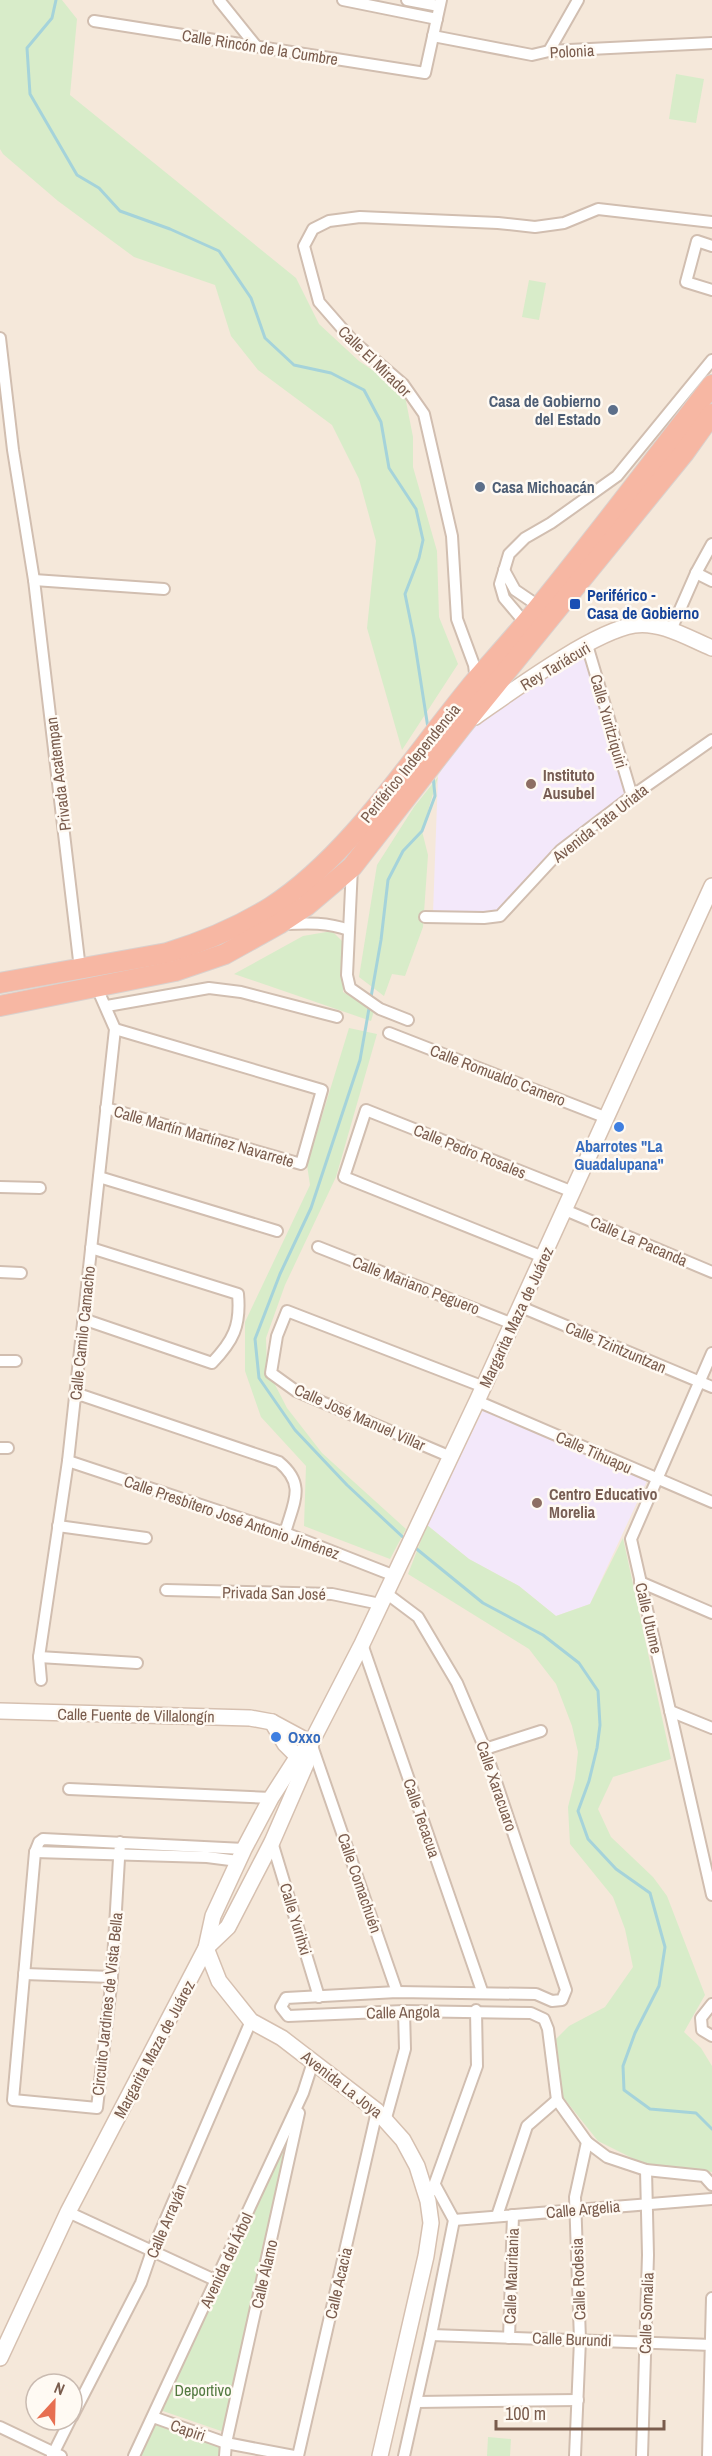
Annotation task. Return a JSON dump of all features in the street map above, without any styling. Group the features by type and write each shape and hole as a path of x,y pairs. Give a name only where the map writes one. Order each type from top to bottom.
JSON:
{"highway":[{"name":"Periférico Independencia","path":"0,983 167,953 193,945 270,907 308,878 345,843 432,751 476,681 540,607 712,385"},
{"name":"Periférico Independencia","path":"451,722 677,461 712,414"},
{"name":"Periférico Independencia","path":"0,1006 175,971 215,958 279,924 306,906 352,867 421,779 432,751"}],"main road":[{"name":"Rey Tariácuri","path":"451,722 508,694 587,645 634,625 655,626 671,630 712,648"},
{"name":"Margarita Maza de Juárez","path":"206,1948 228,1927 272,1842 302,1760 362,1644 481,1394 712,886"},
{"name":"Calle Fuente de Villalongín","path":"0,1711 250,1718 272,1722 311,1743"},
{"path":"272,1722 285,1744 302,1760"},
{"name":"Margarita Maza de Juárez","path":"0,2358 68,2212 206,1948 213,1916 241,1855 271,1798 302,1760"},
{"name":"Avenida La Joya","path":"206,1948 219,1981 251,2021 282,2038 382,2114 403,2140 417,2166 428,2201 431,2223 426,2256 380,2456"}],"street":[{"path":"219,0 256,46"},
{"path":"343,0 437,19"},
{"path":"407,0 440,3 433,36"},
{"path":"549,51 578,0"},
{"name":"Calle Rincón de la Cumbre","path":"94,21 425,73 433,36"},
{"name":"Polonia","path":"433,36 532,54 549,51 712,43"},
{"name":"Calle El Mirador","path":"476,681 474,665 457,619 452,536 424,414 403,384 353,340 319,302 304,246 313,230 329,221 360,218 498,223 535,228 564,223 598,209 712,222"},
{"path":"712,246 697,241 686,282 712,290"},
{"name":"Privada Acatempan","path":"0,338 13,450 34,580 80,969"},
{"path":"526,624 504,598 500,584 509,554 525,538 551,523 617,476 712,360"},
{"path":"671,630 696,573 712,544"},
{"path":"504,570 514,590 540,607"},
{"path":"696,573 712,581"},
{"path":"34,580 164,589"},
{"name":"Calle Yuritziquiri","path":"587,645 632,796"},
{"name":"Avenida Tata Uriata","path":"425,917 500,916 561,850 632,796 712,740"},
{"path":"352,867 347,975 350,988 380,1009 408,1020"},
{"path":"279,924 316,922 332,924 349,930"},
{"path":"107,1006 209,987 241,992 337,1017"},
{"name":"Calle Camilo Camacho","path":"41,1680 39,1657 68,1461 115,1029 107,1006 97,988"},
{"name":"Calle Martín Martínez Navarrete","path":"106,1108 302,1164 322,1090 115,1029"},
{"name":"Calle Romualdo Camero","path":"389,1033 607,1118"},
{"name":"Calle Pedro Rosales","path":"543,1257 344,1177 366,1110 573,1192"},
{"path":"99,1177 278,1231"},
{"path":"0,1187 40,1188"},
{"name":"Calle La Pacanda","path":"565,1209 712,1272"},
{"name":"Calle Mariano Peguero","path":"318,1247 513,1324"},
{"path":"83,1319 212,1363 230,1344 239,1311 238,1294 91,1248"},
{"path":"0,1272 21,1273"},
{"name":"Calle Tzintzuntzan","path":"521,1306 712,1387"},
{"name":"Calle Tihuapu","path":"272,1373 277,1335 287,1311 481,1394 657,1479 712,1502"},
{"name":"Calle Utume","path":"712,1353 631,1539 712,1895"},
{"path":"0,1361 16,1361"},
{"name":"Calle José Manuel Villar","path":"272,1373 296,1391 451,1457"},
{"path":"75,1393 279,1462 291,1472 297,1487 285,1533"},
{"name":"Calle Presbítero José Antonio Jiménez","path":"68,1461 396,1572"},
{"path":"58,1526 146,1538"},
{"path":"640,1582 712,1613"},
{"name":"Privada San José","path":"166,1590 332,1594 383,1599"},
{"name":"Calle Xaracuaro","path":"383,1599 418,1617 457,1683 485,1749 566,1990 562,2000"},
{"name":"Calle Tecacua","path":"362,1644 482,1991"},
{"path":"39,1657 137,1663"},
{"path":"670,1711 712,1728"},
{"path":"485,1749 541,1731"},
{"name":"Calle Comachuén","path":"311,1743 398,1992"},
{"path":"302,1760 322,1774"},
{"path":"69,1789 271,1798"},
{"path":"43,1839 120,1842 241,1855 120,1856 34,1852 43,1839"},
{"name":"Circuito Jardines de Vista Bella","path":"34,1852 14,2100 97,2108 112,1977 120,1842"},
{"name":"Calle Yurihxi","path":"272,1842 319,1996"},
{"path":"24,1974 112,1977"},
{"name":"Calle Angola","path":"562,2000 552,2001 536,1994 482,1991 398,1992 286,1998 281,2007 288,2016 476,2010 531,2013 544,2019 548,2030 557,2100 587,2142 607,2157 646,2170 704,2176 712,2185"},
{"path":"712,2004 701,2018 702,2030 712,2036"},
{"path":"428,2201 477,2066 476,2010"},
{"path":"382,2114 405,2049 404,2011"},
{"name":"Calle Arrayán","path":"84,2393 141,2283 152,2251 251,2021"},
{"name":"Avenida del Árbol","path":"134,2456 303,2093 313,2062"},
{"name":"Calle Álamo","path":"225,2456 303,2093"},
{"path":"497,2216 528,2126 557,2100"},
{"name":"Calle Acacia","path":"298,2456 382,2114"},
{"name":"Calle Rodesia","path":"575,2456 580,2340 575,2197 587,2142"},
{"name":"Calle Somalia","path":"642,2456 646,2170"},
{"path":"404,2456 454,2220 435,2185"},
{"name":"Calle Argelia","path":"454,2220 712,2199"},
{"path":"68,2212 217,2281"},
{"name":"Calle Mauritania","path":"509,2338 513,2215"},
{"path":"708,2456 712,2298"},
{"name":"Calle Burundi","path":"431,2335 711,2345"},
{"path":"417,2402 578,2400"},
{"name":"Capiri","path":"153,2417 226,2443 294,2456"},
{"path":"0,2427 56,2455"},
{"name":"Calle Arrayán","path":"56,2455 65,2432"}],"shaded area":[{"path":"0,0 712,0 712,2456 0,2456"},
{"name":"Instituto Ausubel","path":"584,652 626,792 548,858 498,913 433,913 438,776 470,724"},
{"name":"Centro Educativo Morelia","path":"483,1410 647,1481 590,1604 556,1616 519,1586 469,1559 427,1525"}],"green space":[{"path":"0,0 62,0 77,19 70,95 296,278 319,324 359,361 404,391 413,437 413,467 437,551 439,617 458,664 402,750 367,628 376,541 359,479 332,425 258,370 231,336 215,285 134,257 58,201 3,154 0,149"},
{"path":"676,74 704,79 696,123 669,119"},
{"path":"529,280 546,283 539,320 522,317"},
{"path":"438,777 422,831 428,855 423,927 405,976 392,974 384,996 359,977 377,865 414,807"},
{"path":"332,931 343,942 343,992 374,1011 371,1021 234,974 303,936"},
{"path":"349,1028 377,1034 336,1177 285,1285 266,1338 267,1369 287,1408 322,1453 406,1529 390,1559 304,1526 306,1466 261,1417 245,1371 245,1322 310,1185 307,1165"},
{"path":"427,1525 469,1559 519,1586 556,1616 590,1604 623,1538 671,1759 613,1777 598,1809 611,1837 653,1877 667,1896 705,1995 684,2032 701,2048 712,2066 712,2172 644,2164 598,2141 563,2097 556,2039 569,2026 605,2007 633,1967 625,1929 613,1897 570,1844 568,1807 575,1779 578,1752 572,1726 556,1684 529,1649 408,1574"},
{"name":"Deportivo","path":"296,2113 224,2432 160,2410"},
{"path":"156,2423 222,2448 222,2456 140,2456"},
{"path":"488,2437 511,2439 510,2456 487,2456"}],"waterway":[{"path":"56,0 52,18 27,48 30,94 77,175 99,188 120,211 170,229 219,251 251,298 265,338 294,365 331,373 364,390 381,422 389,468 416,509 423,540 419,558 405,594 428,728"},
{"path":"406,1540 347,1485 295,1430 259,1378 255,1339 280,1274 311,1208 360,1060 381,940 388,880 403,851 422,831 435,796 433,776"},
{"path":"413,1546 483,1603 543,1635 579,1663 598,1691 600,1725 597,1748 589,1781 578,1811 588,1839 616,1869 650,1893 665,1947 659,1986 635,2033 623,2066 624,2090 650,2109 696,2113 712,2129"}],"place":[{"name":"Casa de Gobierno del Estado","path":"613,410"},
{"name":"Casa Michoacán","path":"480,487"},
{"name":"Periférico - Casa de Gobierno","path":"575,604"},
{"name":"Instituto Ausubel","path":"531,784"},
{"name":"Abarrotes \"La Guadalupana\"","path":"619,1127"},
{"name":"Centro Educativo Morelia","path":"537,1503"},
{"name":"Oxxo","path":"276,1737"}]}
